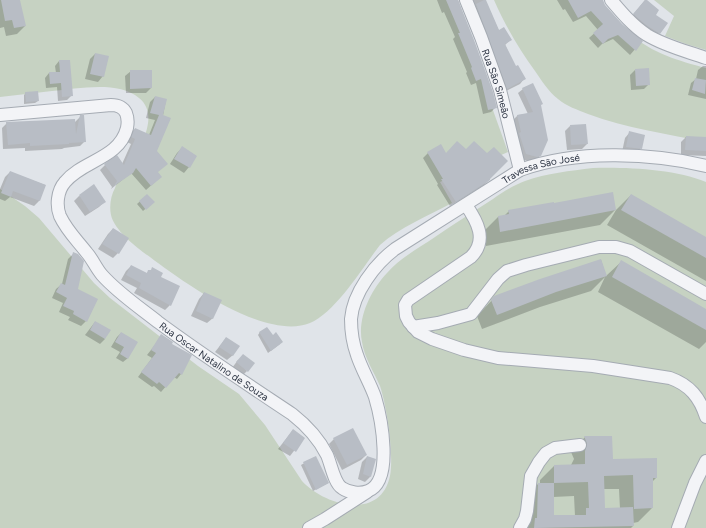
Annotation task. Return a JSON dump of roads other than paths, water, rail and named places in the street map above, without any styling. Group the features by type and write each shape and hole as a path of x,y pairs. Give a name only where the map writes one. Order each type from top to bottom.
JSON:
{"street":[{"name":"Rua São Simeão","path":"466,0 500,90 520,170"},
{"path":"611,0 621,12 646,34 658,41 706,58"},
{"name":"Rua Oscar Natalino de Souza","path":"0,114 104,105 118,106 124,110 127,116 127,125 120,143 104,156 73,175 64,184 59,195 58,211 66,227 88,254 102,275 112,285 178,337 302,422 311,432 327,456 338,484 342,489 357,493 367,492"},
{"name":"Travessa São José","path":"367,492 375,486 382,474 384,458 383,440 375,398 357,355 354,343 352,333 352,314 358,296 374,268 386,255 520,170 532,166 552,161 601,155 651,157 683,161 706,166"},
{"path":"466,204 479,228 480,238 478,248 471,257 408,300 405,305 406,316 413,327 423,335 476,353 498,358 593,366 670,378 681,382 692,390 702,406 706,417"},
{"path":"413,327 438,323 470,314 507,270 572,253 606,246 616,246 630,252 706,294"},
{"path":"520,528 525,520 527,511 531,476 539,462 546,453 555,448 580,445"},
{"path":"678,528 695,483 706,461"},
{"path":"309,528 367,492"}]}
